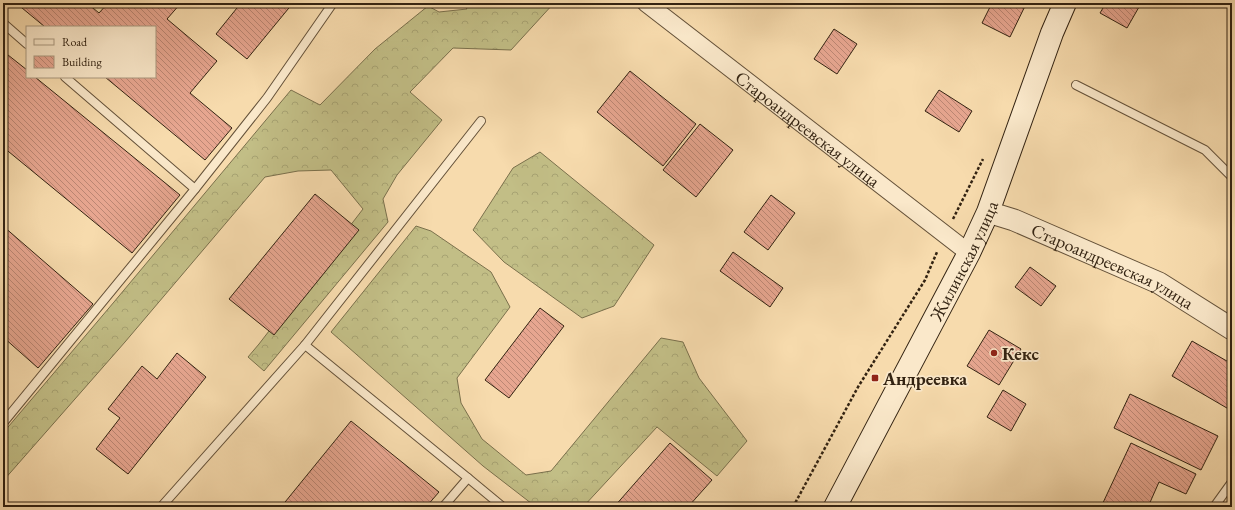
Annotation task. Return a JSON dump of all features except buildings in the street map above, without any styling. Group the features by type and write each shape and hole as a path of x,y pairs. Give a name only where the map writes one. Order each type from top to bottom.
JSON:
{"main road":[{"name":"Жилинская улица","path":"835,507 970,253 988,212 1052,33 1065,3"}],"street":[{"name":"Староандреевская улица","path":"646,3 970,253"},
{"name":"Староандреевская улица","path":"988,212 1014,220 1159,284 1232,329"}],"lane":[{"path":"3,423 195,189 267,98 333,3"},
{"path":"3,23 26,43"},
{"path":"66,78 195,189"},
{"path":"1076,85 1205,150 1232,177"},
{"path":"161,507 305,345 481,121"},
{"path":"305,345 503,507"},
{"path":"444,507 468,478"},
{"path":"1214,507 1232,482"}],"path":[{"path":"793,507 858,387 925,280 930,266 946,234"}],"green space":[{"path":"463,3 554,3 511,50 453,48 410,92 442,120 397,175 383,199 388,222 264,371 248,357 363,209 331,170 298,171 265,177 125,342 3,481 3,433 291,90 320,105 375,49 428,6 439,12 467,9"},
{"path":"540,152 654,245 614,306 582,318 504,262 473,230 513,168"},
{"path":"416,226 431,231 491,272 510,307 457,378 461,403 482,439 526,475 551,471 661,338 683,342 699,378 747,441 717,476 657,427 583,507 536,507 483,466 331,332"}],"place":[{"name":"Кекс","path":"994,353"},
{"name":"Андреевка","path":"875,378"}]}
